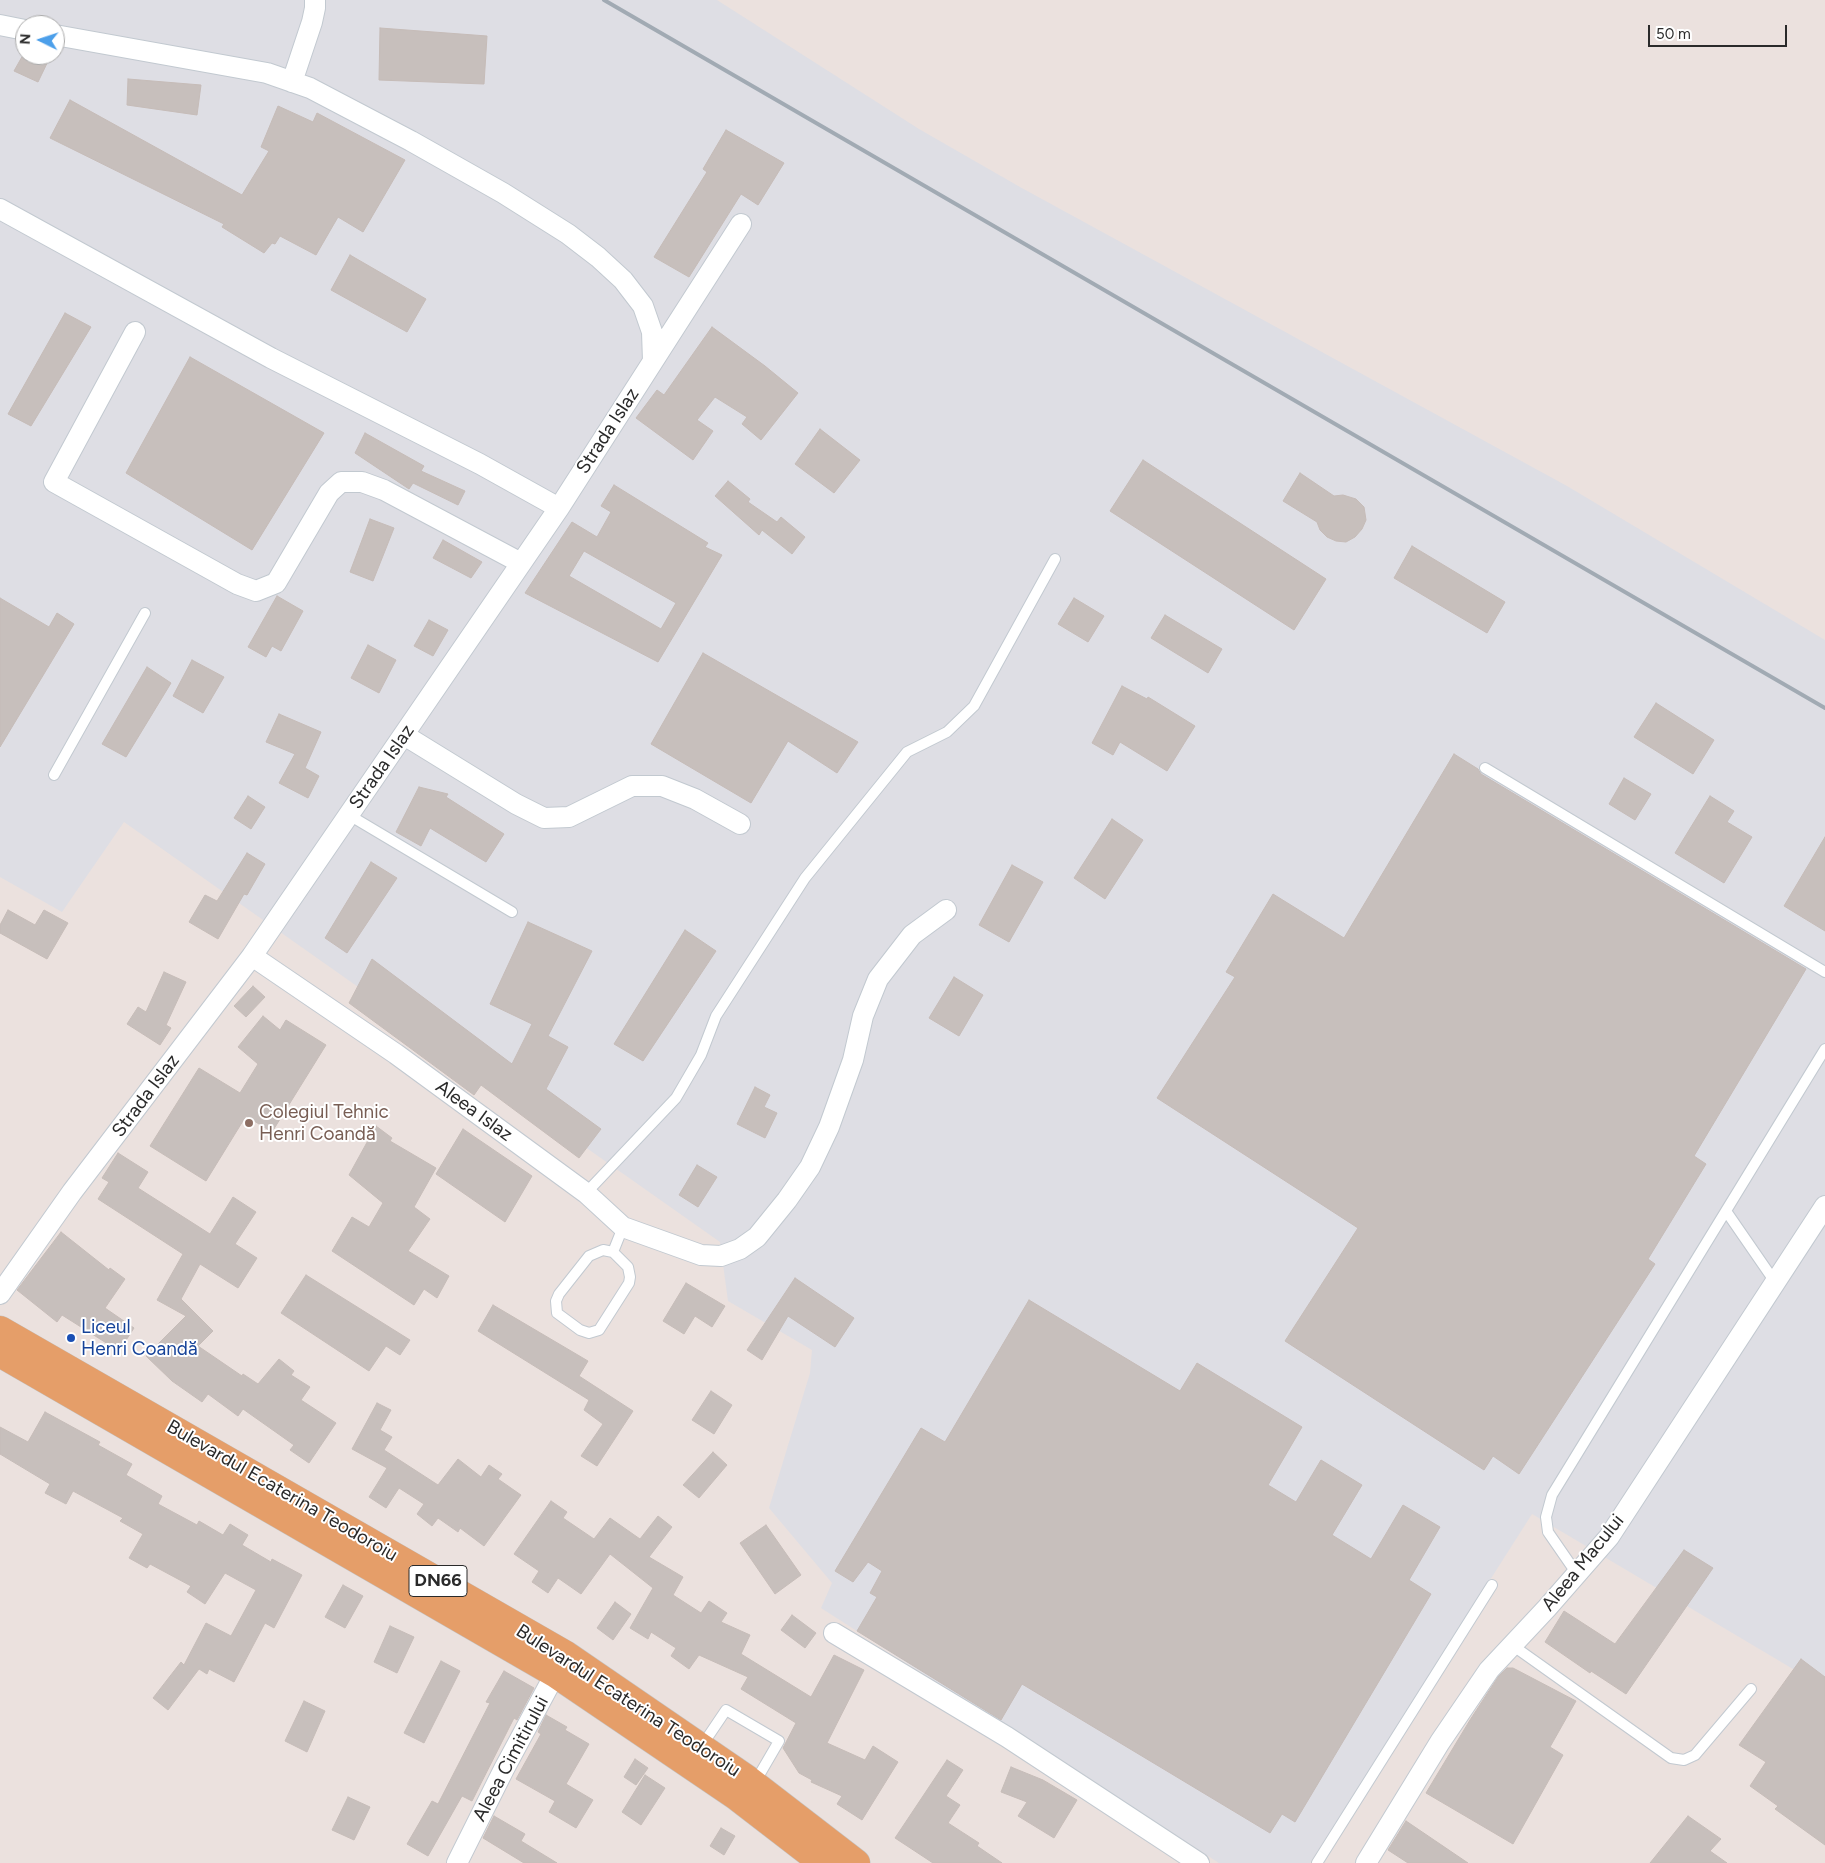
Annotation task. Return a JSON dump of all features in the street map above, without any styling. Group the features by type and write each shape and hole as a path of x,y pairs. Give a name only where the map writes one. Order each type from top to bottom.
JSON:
{"main road":[{"name":"Bulevardul Ecaterina Teodoroiu","path":"0,1330 701,1748 746,1787 814,1860"},
{"name":"Bulevardul Ecaterina Teodoroiu","path":"0,1353 561,1664 856,1863"}],"street":[{"path":"292,82 312,22 315,0"},
{"path":"0,25 15,28"},
{"path":"65,37 267,72 310,88 411,141 503,193 568,234 623,280 643,306 652,332 653,361"},
{"path":"0,209 270,358 480,464 558,508"},
{"name":"Strada Islaz","path":"0,1294 72,1192 252,956 558,508 741,224"},
{"path":"136,332 54,482 237,584 256,591 276,583 329,493 341,482 362,482 384,490 521,563"},
{"path":"404,735 516,804 544,818 569,817 632,786 662,786 696,799 740,824"},
{"name":"Aleea Islaz","path":"252,956 396,1054 586,1193 623,1227 701,1255 721,1256 757,1238 810,1168 828,1127 853,1060 862,1016 878,979 912,935 946,910"},
{"name":"Aleea Macului","path":"1366,1863 1440,1742 1489,1670 1609,1537 1825,1206"},
{"path":"834,1633 1007,1737 1199,1863"},
{"name":"Aleea Cimitirului","path":"457,1863 504,1769 561,1664"}],"lane":[{"path":"586,1193 676,1098 701,1054 716,1016 805,878 907,752 947,732 974,706 1055,559"},
{"path":"54,775 145,614"},
{"path":"1485,768 1825,972"},
{"path":"349,815 512,912"},
{"path":"1577,1574 1548,1532 1546,1517 1552,1495 1825,1050"},
{"path":"1726,1211 1775,1282"},
{"path":"613,1252 623,1227"},
{"path":"602,1250 613,1252 628,1267 629,1283 600,1330 589,1333 580,1330 557,1313 556,1301 559,1294 590,1256 602,1250"},
{"path":"1316,1863 1492,1585"},
{"path":"1512,1646 1671,1758 1684,1760 1695,1755 1751,1689"},
{"path":"701,1748 726,1710 779,1741 746,1787"}],"shaded area":[{"path":"0,0 717,0 919,129 1020,187 1567,486 1825,640 1825,1688 1532,1514 1310,1863 1219,1863 821,1608 832,1583 769,1508 810,1373 812,1350 728,1301 720,1242 124,822 62,912 0,877"}],"building":[{"path":"380,28 487,36 484,84 379,80"},
{"path":"17,65 46,65 38,82 14,71"},
{"path":"128,79 201,85 197,115 127,105"},
{"path":"70,100 242,195 269,151 261,147 278,106 313,122 317,113 405,160 363,232 338,217 316,255 280,236 275,244 272,243 264,253 222,227 224,224 50,138"},
{"path":"726,130 784,163 758,205 741,194 689,277 654,257 707,172 703,169"},
{"path":"350,255 426,299 407,332 331,290"},
{"path":"65,313 91,327 31,426 8,414"},
{"path":"712,327 798,393 761,440 742,424 747,417 715,397 697,420 713,431 693,460 636,418 657,390 664,395"},
{"path":"190,357 324,433 252,550 126,473"},
{"path":"820,429 860,460 834,493 795,464"},
{"path":"365,433 424,466 421,471 465,491 458,505 413,483 409,489 355,453"},
{"path":"1143,460 1326,579 1294,630 1110,511"},
{"path":"1300,473 1334,496 1343,495 1356,499 1364,507 1366,520 1362,529 1355,537 1346,542 1336,541 1327,537 1320,530 1317,522 1283,501"},
{"path":"728,481 750,499 748,502 777,522 781,517 805,537 792,554 762,530 759,535 715,496"},
{"path":"614,485 708,543 705,547 722,555 658,662 525,593 572,522 597,537 611,512 601,506","holes":["584,551 676,603 661,629 569,576"]},
{"path":"370,519 394,528 373,581 350,572"},
{"path":"443,540 482,562 471,578 433,558"},
{"path":"1412,546 1505,602 1487,633 1394,578"},
{"path":"277,596 303,611 281,651 272,646 266,657 248,647"},
{"path":"0,598 49,627 57,613 74,624 0,747"},
{"path":"1074,598 1104,616 1088,642 1058,624"},
{"path":"1165,615 1222,649 1208,673 1151,638"},
{"path":"429,620 448,630 433,656 414,646"},
{"path":"368,645 396,660 379,693 351,678"},
{"path":"703,653 858,742 837,773 788,741 751,803 651,744"},
{"path":"192,660 224,677 203,713 173,696"},
{"path":"147,667 171,683 126,757 102,744"},
{"path":"1122,686 1147,699 1148,697 1195,726 1167,771 1120,742 1113,755 1092,743"},
{"path":"1656,703 1714,740 1693,774 1634,737"},
{"path":"279,714 321,732 305,768 319,776 308,798 279,783 295,754 266,742"},
{"path":"1454,754 1478,769 1481,774 1806,969 1694,1156 1706,1164 1648,1259 1655,1264 1519,1474 1493,1456 1484,1470 1285,1341 1358,1228 1157,1098 1235,977 1226,972 1273,894 1344,938"},
{"path":"1624,778 1651,794 1635,820 1609,804"},
{"path":"419,787 448,794 446,797 504,834 486,862 430,828 421,846 396,832"},
{"path":"248,796 265,807 251,829 234,818"},
{"path":"1710,796 1734,811 1727,822 1752,837 1724,883 1675,853"},
{"path":"1112,819 1143,840 1105,899 1074,878"},
{"path":"1825,837 1825,931 1784,906"},
{"path":"247,853 265,864 247,895 244,894 218,939 189,922 205,895 217,901"},
{"path":"371,862 397,878 347,953 325,938"},
{"path":"1012,865 1043,882 1009,942 979,925"},
{"path":"8,910 35,925 44,910 68,923 47,959 0,933 0,925"},
{"path":"528,922 592,951 548,1036 568,1047 546,1089 601,1129 579,1158 481,1085 474,1095 349,1003 372,959 512,1064 532,1024 490,1004"},
{"path":"685,930 716,951 643,1061 614,1044"},
{"path":"164,972 186,982 166,1025 171,1028 160,1045 127,1024 138,1007 146,1012"},
{"path":"954,977 983,995 959,1036 929,1018"},
{"path":"253,986 265,997 246,1017 234,1006"},
{"path":"263,1016 280,1030 286,1020 326,1045 272,1132 246,1116 206,1181 150,1146 199,1068 240,1093 258,1064 238,1047"},
{"path":"755,1087 770,1095 764,1107 777,1113 765,1138 737,1124"},
{"path":"376,1126 392,1138 390,1141 436,1168 414,1207 430,1219 408,1251 449,1276 437,1298 424,1289 414,1305 332,1251 352,1217 369,1227 383,1203 349,1175"},
{"path":"463,1129 532,1176 505,1222 436,1174"},
{"path":"118,1153 148,1172 138,1188 210,1234 233,1197 256,1212 235,1244 257,1258 238,1288 200,1264 181,1299 213,1331 198,1346 242,1376 243,1374 258,1384 279,1359 294,1371 291,1375 310,1387 301,1400 336,1423 309,1463 290,1450 294,1445 243,1409 238,1416 208,1394 202,1402 172,1381 146,1356 186,1316 157,1300 183,1254 98,1199 109,1182 102,1178"},
{"path":"697,1165 717,1177 698,1207 679,1195"},
{"path":"61,1232 109,1270 110,1268 125,1279 105,1308 134,1328 119,1351 62,1315 57,1322 17,1290"},
{"path":"306,1275 410,1340 400,1355 386,1346 369,1371 281,1313"},
{"path":"795,1278 854,1318 835,1347 788,1316 762,1360 747,1350"},
{"path":"686,1283 725,1306 712,1327 695,1316 684,1334 663,1321"},
{"path":"1029,1300 1180,1391 1197,1363 1302,1427 1268,1485 1296,1502 1321,1460 1362,1485 1332,1535 1371,1559 1403,1505 1440,1527 1409,1580 1431,1594 1295,1822 1282,1814 1270,1833 1022,1684 1001,1720 857,1631 877,1597 870,1593 882,1571 868,1562 853,1582 835,1571 921,1428 945,1442"},
{"path":"493,1305 588,1361 579,1376 633,1411 597,1466 581,1456 603,1424 584,1410 589,1400 478,1331"},
{"path":"711,1391 732,1405 714,1434 692,1420"},
{"path":"377,1403 391,1410 380,1430 392,1437 384,1450 438,1485 458,1459 481,1477 489,1465 502,1474 498,1479 521,1495 484,1546 460,1528 458,1532 438,1518 432,1526 417,1514 424,1504 399,1488 386,1508 369,1497 387,1468 352,1449"},
{"path":"45,1412 100,1442 98,1445 132,1464 126,1475 162,1496 158,1504 197,1525 199,1521 223,1535 230,1524 248,1535 242,1545 271,1562 272,1559 302,1575 274,1628 265,1623 234,1682 209,1669 207,1674 199,1669 168,1710 153,1698 181,1662 184,1665 206,1623 231,1636 256,1590 225,1573 205,1604 187,1592 191,1586 150,1564 147,1568 129,1558 143,1534 120,1521 123,1518 73,1491 66,1504 45,1493 50,1484 0,1454 0,1427 28,1442"},
{"path":"713,1452 727,1465 699,1498 683,1485"},
{"path":"551,1501 567,1512 563,1518 594,1539 610,1518 640,1539 658,1516 672,1527 649,1557 683,1577 673,1595 701,1613 709,1601 727,1613 721,1622 750,1635 741,1654 811,1697 834,1655 864,1670 827,1743 865,1760 873,1746 898,1762 862,1820 837,1804 842,1796 811,1782 812,1780 799,1773 783,1748 796,1723 741,1689 748,1677 699,1655 689,1669 671,1656 676,1648 651,1632 648,1639 630,1628 653,1588 610,1554 581,1594 558,1578 548,1593 532,1582 539,1571 514,1554"},
{"path":"766,1525 801,1575 775,1594 740,1543"},
{"path":"1684,1550 1713,1568 1626,1694 1591,1671 1590,1673 1545,1642 1564,1611 1615,1644"},
{"path":"343,1585 363,1596 345,1628 325,1617"},
{"path":"615,1602 631,1614 613,1640 597,1628"},
{"path":"792,1615 816,1633 805,1648 781,1630"},
{"path":"390,1626 414,1637 397,1673 374,1662"},
{"path":"1801,1659 1825,1677 1825,1845 1775,1809 1778,1806 1750,1786 1766,1762 1739,1745"},
{"path":"441,1661 460,1671 424,1743 404,1733"},
{"path":"1507,1668 1513,1668 1576,1701 1550,1747 1563,1755 1513,1844 1426,1793 1470,1720 1498,1677"},
{"path":"504,1671 534,1688 517,1720 514,1718 472,1801 462,1796 428,1856 407,1844 432,1801 438,1804 490,1703 486,1702"},
{"path":"304,1701 325,1711 307,1752 285,1741"},
{"path":"546,1715 567,1727 565,1730 589,1744 566,1784 593,1800 576,1828 549,1812 555,1801 516,1779 541,1734 538,1732"},
{"path":"635,1759 648,1768 636,1785 624,1777"},
{"path":"947,1760 963,1770 946,1796 960,1805 948,1823 979,1843 977,1846 1002,1863 933,1863 895,1838"},
{"path":"1011,1767 1043,1780 1077,1800 1054,1838 1018,1816 1027,1802 1001,1792"},
{"path":"645,1775 665,1788 641,1825 622,1812"},
{"path":"348,1797 370,1807 354,1840 332,1830"},
{"path":"494,1816 525,1834 521,1841 557,1863 524,1863 483,1838"},
{"path":"1688,1816 1721,1839 1710,1851 1727,1863 1650,1863"},
{"path":"1406,1821 1468,1863 1408,1863 1388,1850"},
{"path":"721,1828 735,1836 724,1855 710,1846"}],"railway":[{"path":"604,0 1825,708"}],"place":[{"name":"Colegiul Tehnic Henri Coandă","path":"249,1123"},
{"name":"Liceul Henri Coandă","path":"71,1338"}]}
